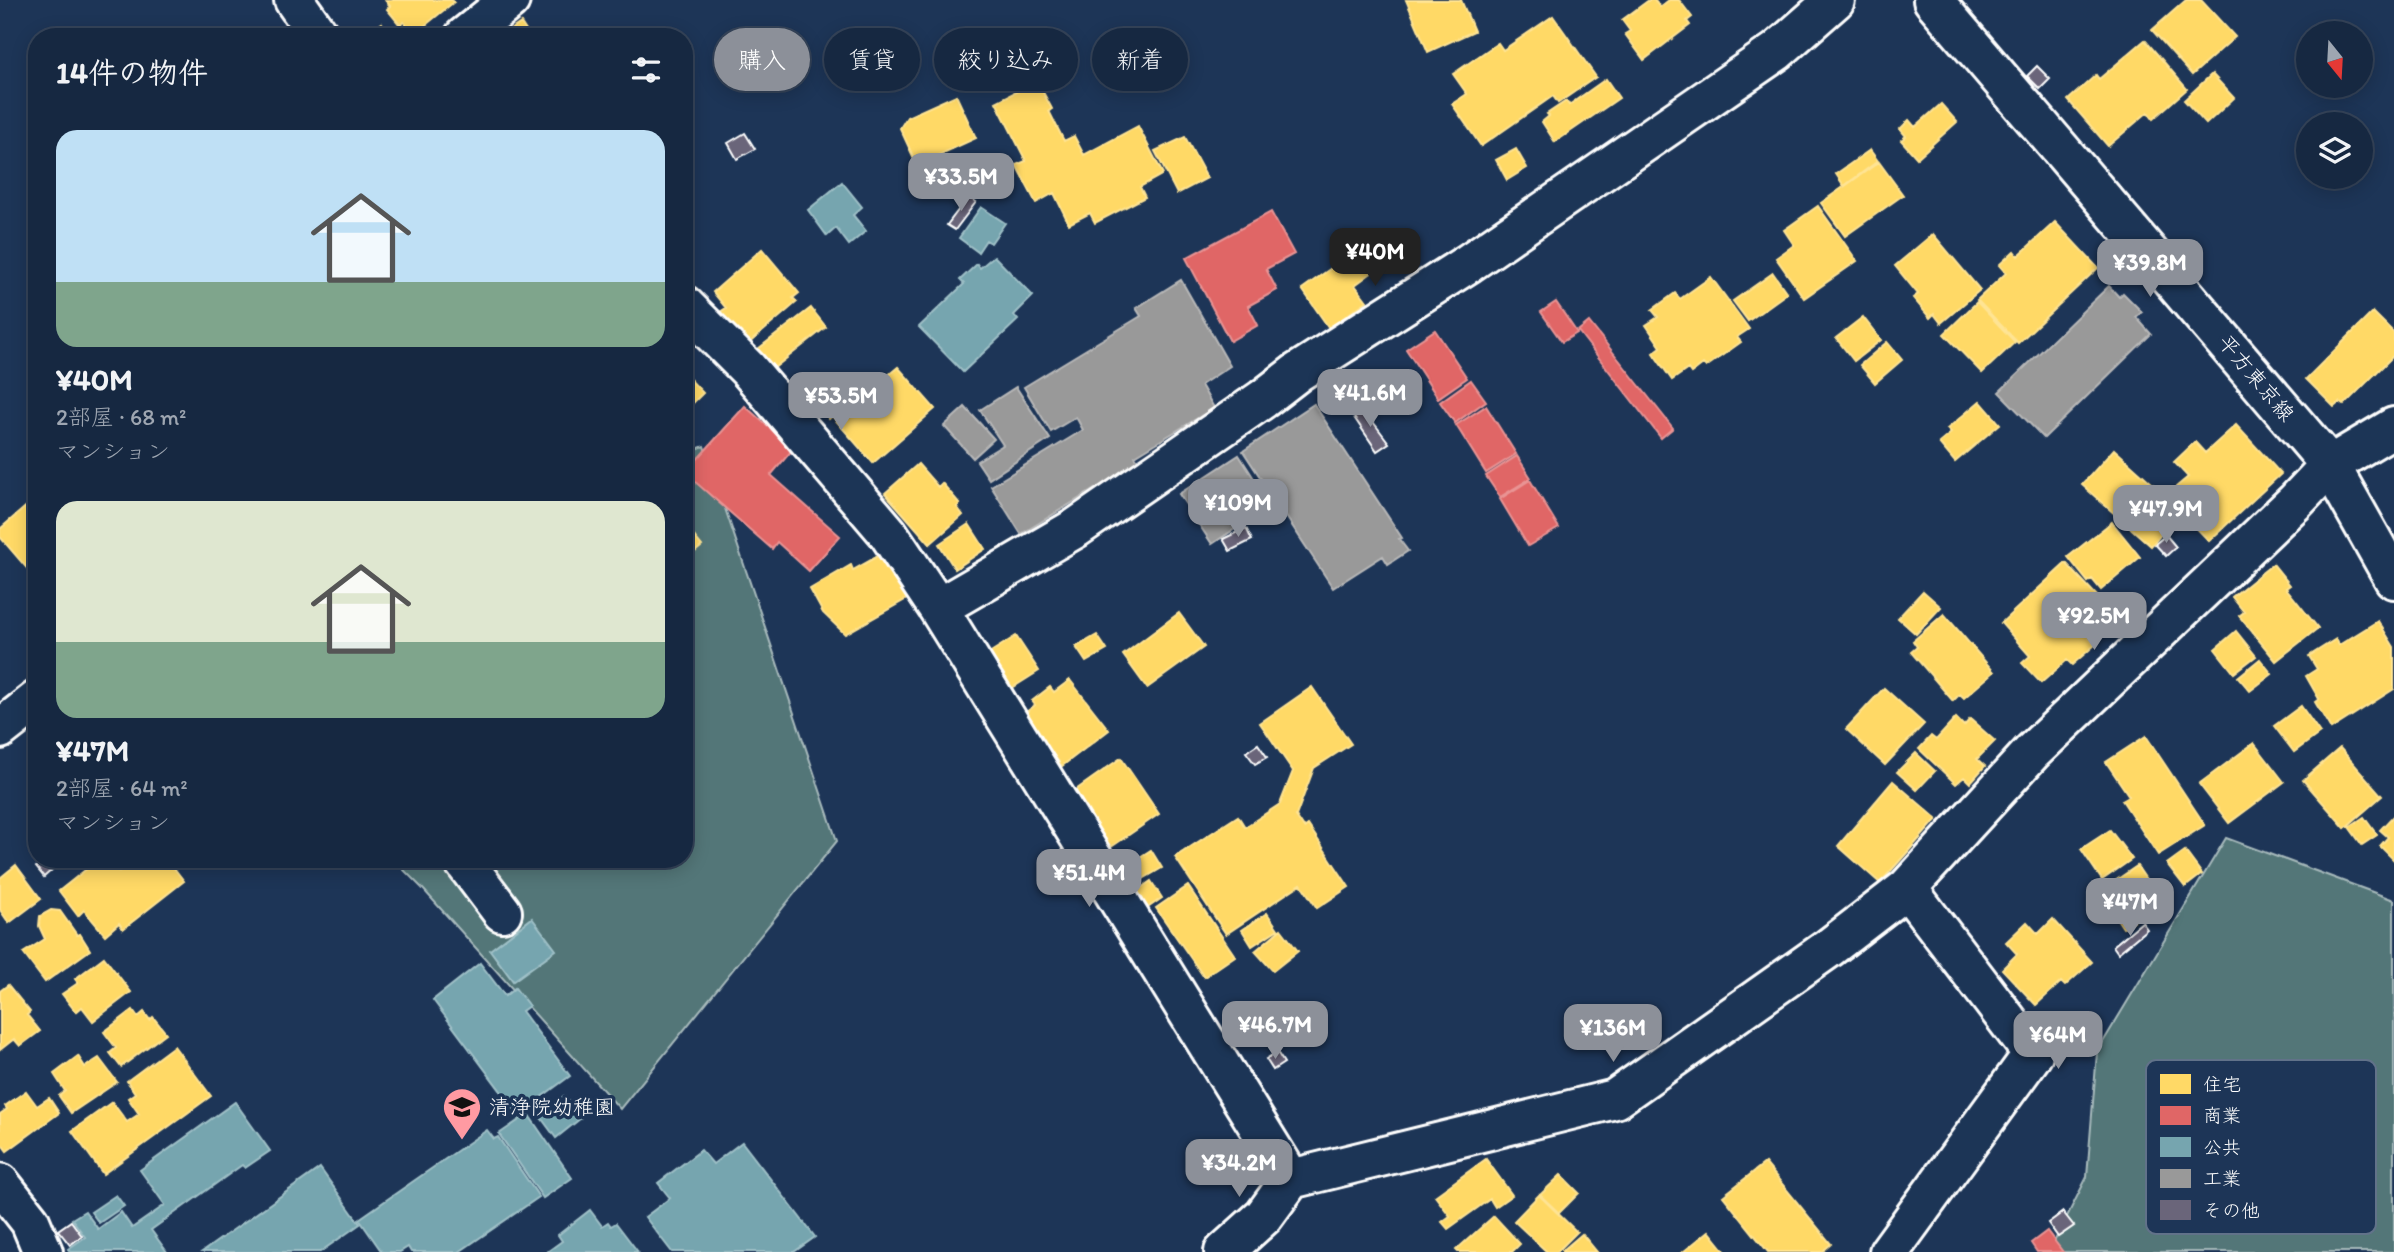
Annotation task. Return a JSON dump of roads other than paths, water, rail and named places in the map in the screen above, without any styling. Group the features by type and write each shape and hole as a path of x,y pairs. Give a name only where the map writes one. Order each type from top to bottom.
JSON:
{"street":[{"path":"294,0 314,28"},
{"path":"475,28 510,0"},
{"path":"938,608 1076,528 1298,372 1469,263 1777,51 1835,0"},
{"name":"平方東京線","path":"1933,0 2330,464 2394,579"},
{"path":"693,314 748,369 888,533 938,608 1291,1179"},
{"path":"1224,1252 1264,1216 1291,1179 1615,1099 1829,947 1907,888 2032,752 2295,502 2330,464 2394,427"},
{"path":"0,729 28,707"},
{"path":"469,868 502,912"},
{"path":"1889,1252 2033,1054 1907,888"},
{"path":"0,1183 30,1221 43,1252"}],"place":[{"name":"清浄院幼稚園","path":"462,1141"}]}
